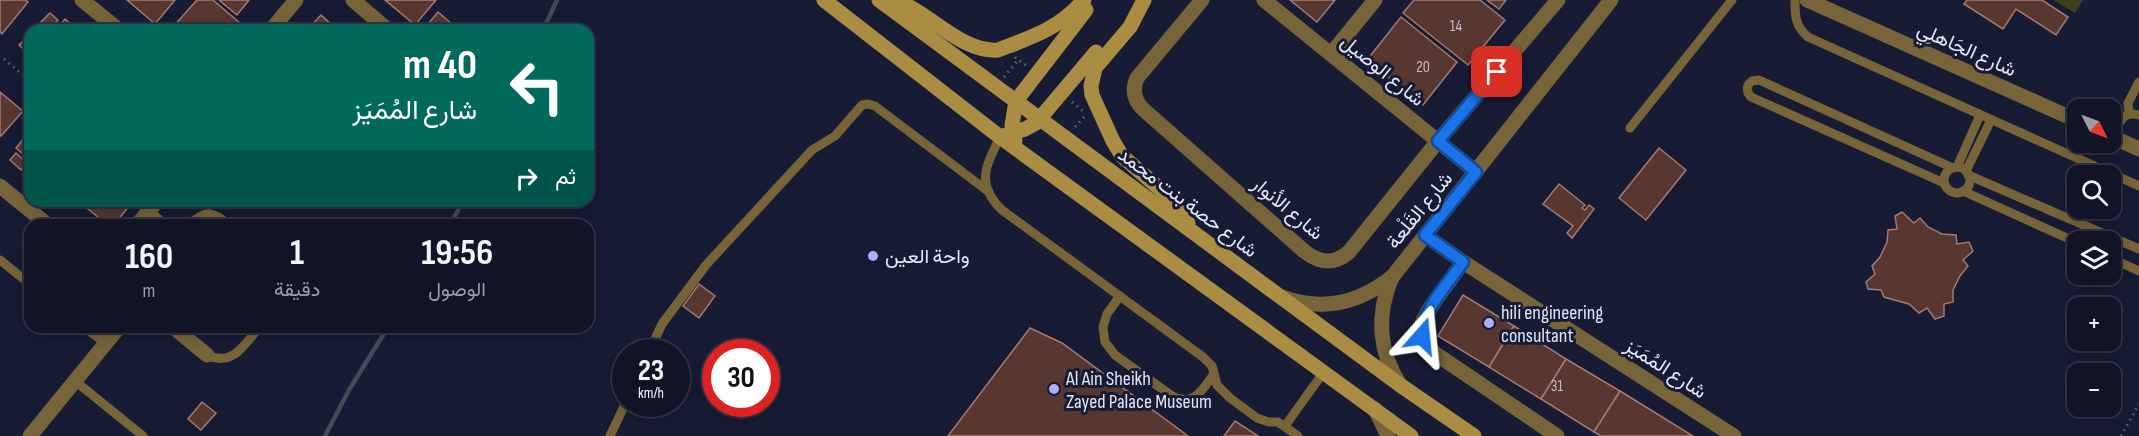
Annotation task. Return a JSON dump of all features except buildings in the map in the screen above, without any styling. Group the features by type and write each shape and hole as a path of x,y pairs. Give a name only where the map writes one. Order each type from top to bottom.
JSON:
{"main road":[{"path":"824,0 1006,135 1020,152 1412,436"},
{"name":"شارع حصة بنت محمد","path":"879,0 1278,296 1474,436"},
{"path":"894,0 914,8 969,45 988,51 998,50 1055,26 1073,13 1084,0"},
{"path":"1006,135 1016,100 1094,0"},
{"path":"1006,135 1031,126 1040,118 1143,0"},
{"path":"1143,0 1130,27 1095,68 1091,86 1092,95 1122,156 1167,195 1181,212 1192,231"}],"street":[{"path":"82,0 112,24"},
{"path":"275,24 296,0"},
{"path":"352,0 381,24"},
{"name":"شارع الأنوار","path":"1202,0 1137,78 1134,84 1135,99 1144,111 1312,257 1324,262 1334,261 1349,252 1438,141 1558,0"},
{"name":"شارع الوصيل","path":"1264,0 1476,172"},
{"path":"1331,54 1375,0"},
{"name":"شارع القَلْعة","path":"1278,296 1312,305 1330,305 1364,296 1393,276 1611,0"},
{"name":"شارع الجَاهلِي","path":"1807,0 2067,116"},
{"path":"2121,141 2139,149"},
{"path":"0,186 24,206"},
{"path":"26,207 41,219"},
{"path":"142,219 152,207"},
{"name":"شارع المُمَيَز","path":"1425,235 1463,262 1734,436"},
{"path":"1463,262 1425,316 1421,329 1424,342 1433,352 1557,436"},
{"name":"شارع القَلْعة","path":"1393,276 1383,303 1381,332 1387,360 1400,385"},
{"path":"30,436 115,333"},
{"path":"180,333 207,355"},
{"path":"1375,409 1388,436"}],"lane":[{"path":"1630,128 1732,0"},
{"path":"1795,0 1795,18 1802,32 1808,37 2139,186"},
{"path":"1944,183 1751,97 1747,92 1748,86 1752,81 1759,80 1961,170 2088,231"},
{"path":"2134,114 2128,103 2139,82"},
{"path":"655,339 662,324 706,265 812,150 835,135 861,105 875,106 989,192"},
{"path":"1820,128 1827,111"},
{"path":"1963,191 1969,184 1961,170 1980,115"},
{"path":"1991,120 1961,170 1946,174 1944,183 1946,188 1954,193 1963,191 2067,238"},
{"path":"1006,135 986,165 986,183 991,199 1002,210 1203,357 1212,366 1217,385 1230,398 1257,418 1278,422 1298,436"},
{"path":"196,219 200,215 211,214 222,219"},
{"path":"2121,244 2139,249"},
{"path":"0,260 24,279"},
{"path":"2121,263 2139,271"},
{"path":"1120,296 1107,314 1103,327 1105,342 1115,355 1180,400 1189,400 1201,392 1214,374"},
{"path":"92,333 106,344"},
{"path":"207,355 218,359 230,358 244,347 254,333"},
{"path":"1285,426 1323,373"},
{"path":"75,381 143,436"},
{"path":"610,436 619,417"}],"path":[{"path":"4,59 24,76"},
{"path":"2121,436 2139,404"}],"green space":[{"path":"2053,0 2083,0 2075,13"}],"waterway":[{"path":"546,24 557,0"},
{"path":"453,219 460,207"},
{"path":"325,436 349,390 384,333"}],"place":[{"name":"واحة العين","path":"873,256"},
{"name":"hili engineering consultant","path":"1489,323"},
{"name":"Al Ain Sheikh Zayed Palace Museum","path":"1054,389"}],"route":[{"path":"1422,336 1422,322 1425,316 1463,262 1425,235 1476,172 1438,141 1497,72"}]}
